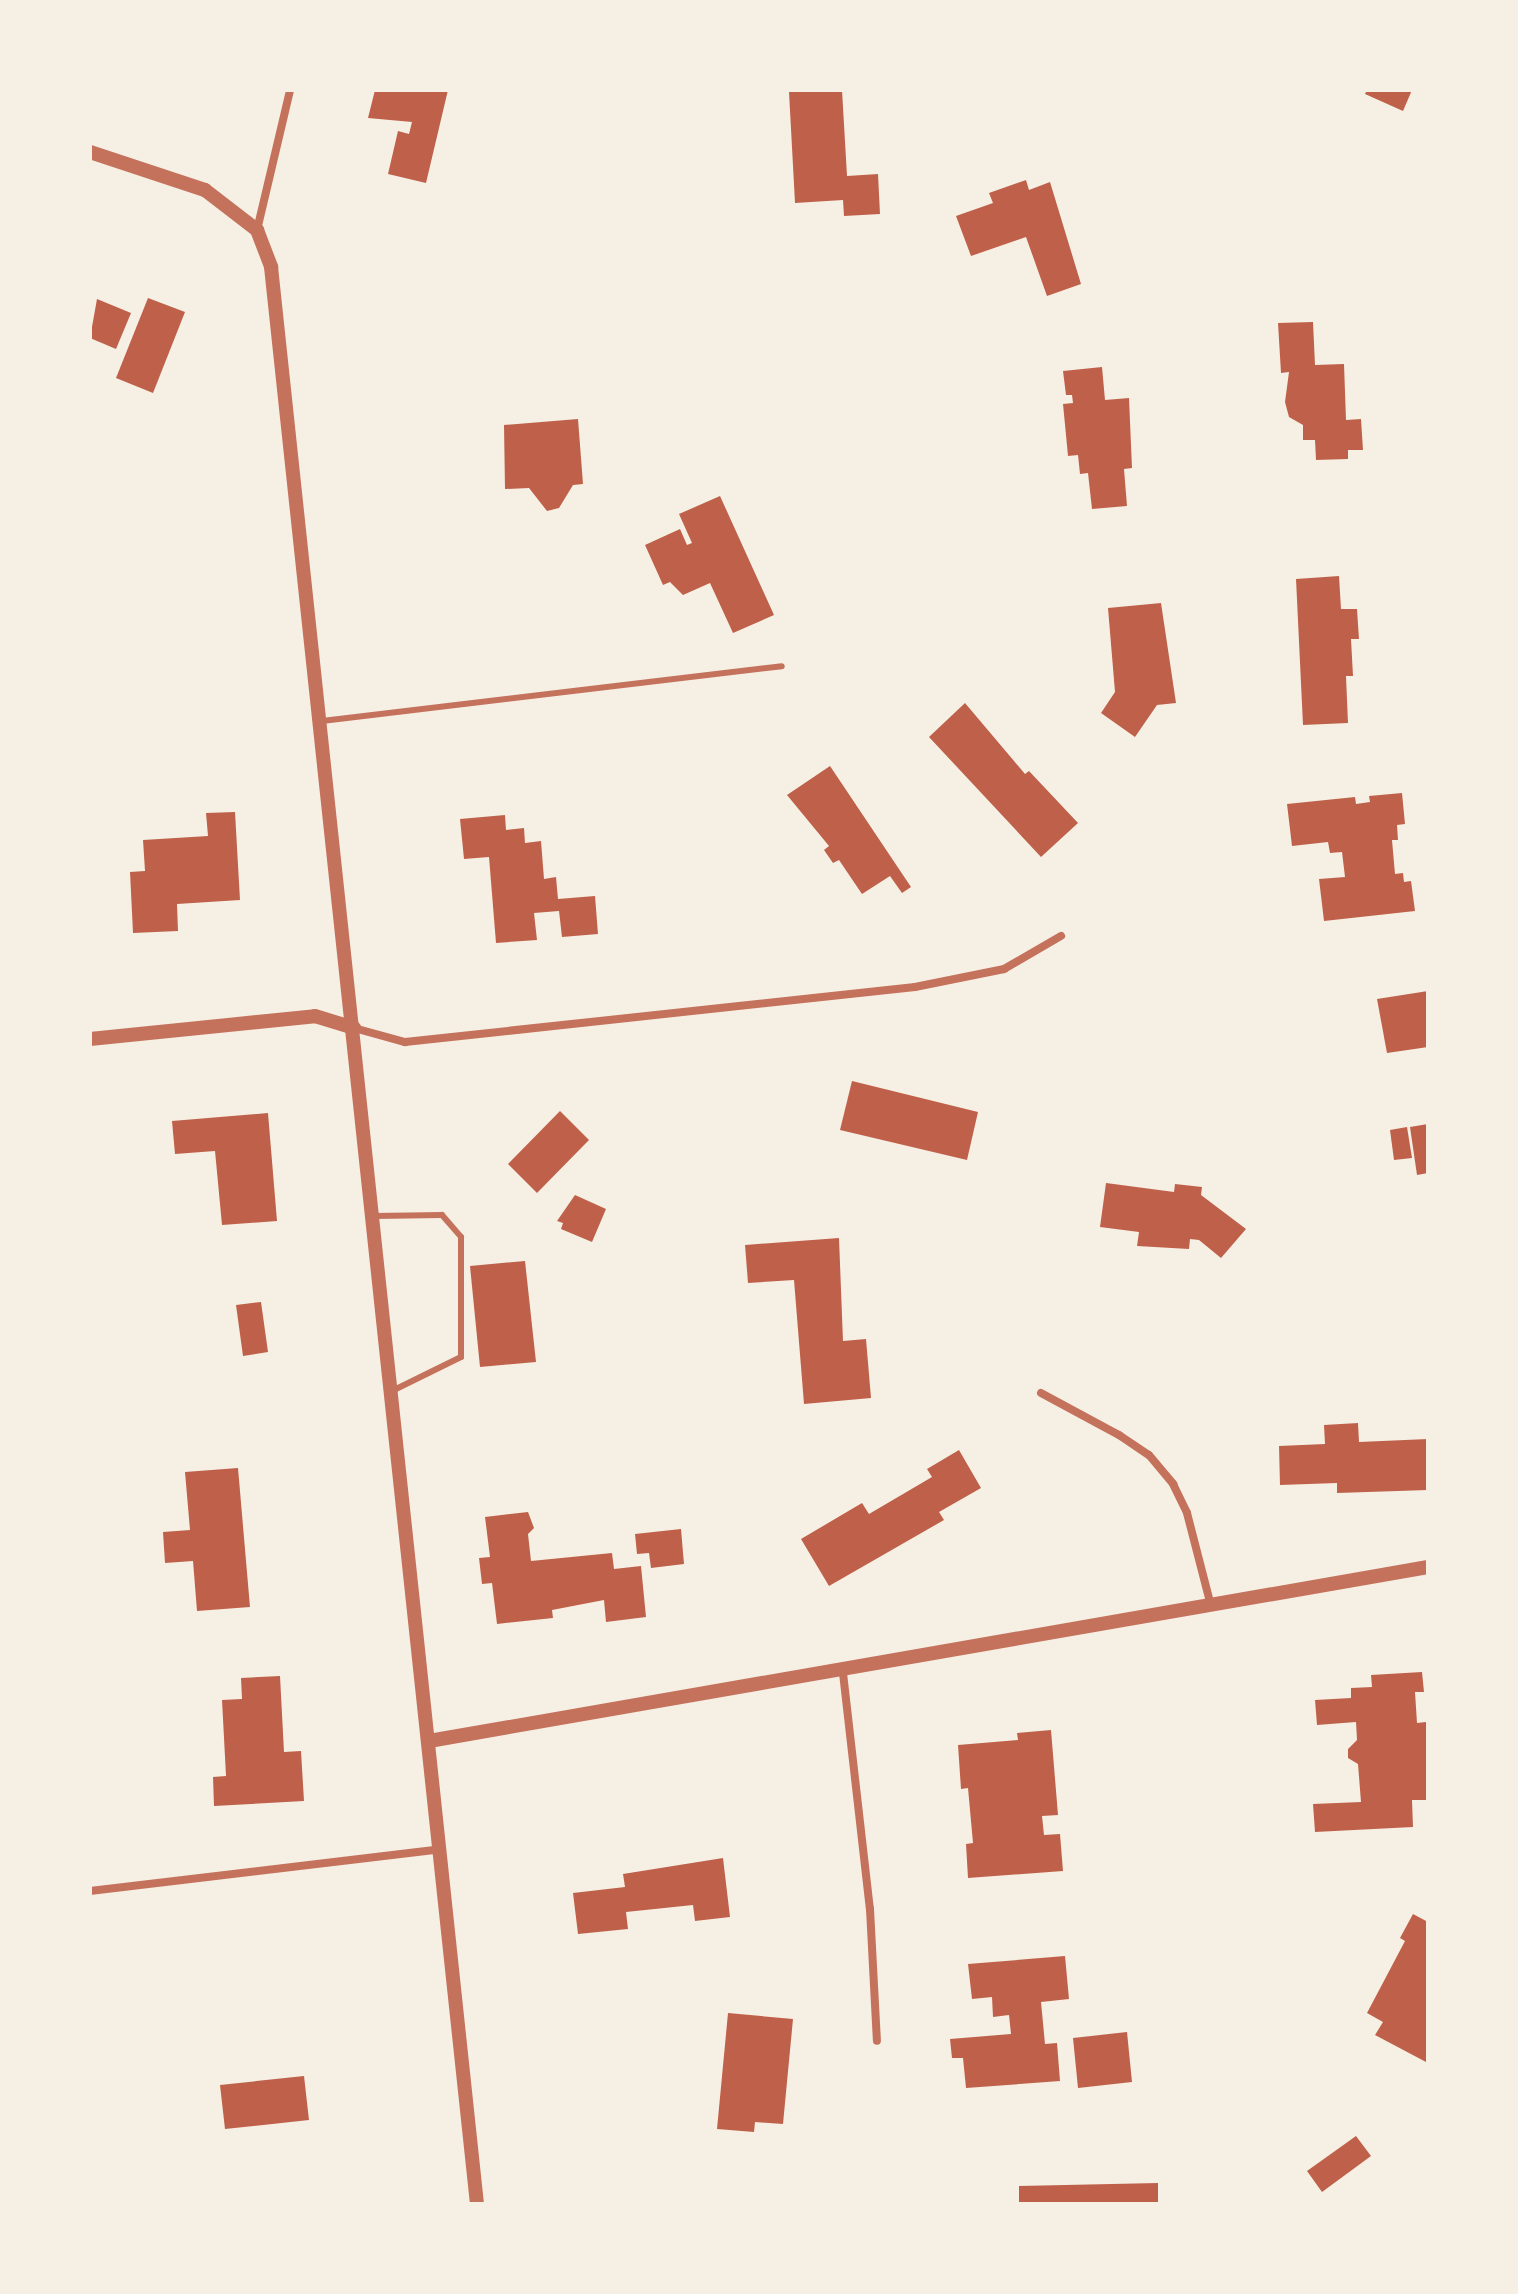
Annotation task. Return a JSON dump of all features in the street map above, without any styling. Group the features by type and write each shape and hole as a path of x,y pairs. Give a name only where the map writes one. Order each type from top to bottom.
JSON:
{"street":[{"path":"257,230 290,90"},
{"path":"90,152 205,190 257,230 271,267 322,721 477,2204"},
{"path":"90,1039 315,1016 405,1042 915,987 1004,969 1061,936"},
{"path":"1041,1393 1119,1435 1149,1455 1173,1484 1187,1513 1211,1606"},
{"path":"429,1741 843,1673 1428,1567"},
{"path":"843,1673 868,1882 877,2041"},
{"path":"90,1891 440,1849"}],"lane":[{"path":"322,721 782,666"},
{"path":"374,1216 442,1215 461,1237 461,1357 392,1391"}],"building":[{"path":"375,90 448,90 426,183 388,174 398,131 409,134 412,122 368,118"},
{"path":"842,90 847,176 878,174 880,214 844,216 843,200 795,203 789,92"},
{"path":"1367,90 1412,90 1403,111 1365,94"},
{"path":"1026,180 1029,190 1050,182 1081,284 1047,296 1026,237 971,256 956,216 993,203 989,193"},
{"path":"148,298 185,312 153,393 116,378"},
{"path":"97,299 131,313 116,349 90,338"},
{"path":"1313,322 1315,365 1344,364 1346,420 1361,419 1363,450 1348,450 1348,459 1316,460 1315,440 1303,440 1303,425 1289,417 1285,402 1289,372 1281,373 1278,323"},
{"path":"1102,367 1105,400 1129,398 1132,468 1124,469 1127,506 1092,509 1088,473 1080,474 1078,455 1068,456 1063,404 1073,403 1072,395 1066,395 1063,371"},
{"path":"578,419 583,484 573,485 559,508 547,511 529,488 505,489 504,425"},
{"path":"720,496 774,615 733,633 710,583 683,595 670,582 663,585 645,545 680,529 687,545 692,543 679,514"},
{"path":"1339,576 1341,609 1357,609 1359,639 1351,639 1353,676 1346,676 1348,723 1303,725 1296,579"},
{"path":"1161,603 1176,703 1157,705 1135,737 1101,713 1115,692 1108,608"},
{"path":"965,703 1025,774 1029,771 1078,823 1041,857 929,737"},
{"path":"830,766 911,887 902,893 890,876 862,894 839,860 833,863 824,850 829,846 787,795"},
{"path":"1402,793 1405,824 1397,825 1398,840 1392,840 1395,874 1403,873 1404,882 1411,881 1415,911 1324,921 1319,879 1345,877 1342,852 1330,853 1328,842 1292,846 1287,804 1355,797 1356,804 1370,802 1369,796"},
{"path":"235,812 240,900 177,904 178,931 133,933 130,872 145,871 143,840 208,836 206,813"},
{"path":"505,815 506,830 524,828 525,843 541,841 544,879 556,877 558,899 595,896 598,934 562,937 559,911 534,913 537,940 496,943 489,857 464,859 460,819"},
{"path":"1428,991 1428,1047 1387,1053 1377,999"},
{"path":"852,1081 978,1112 967,1160 840,1130"},
{"path":"560,1111 589,1140 537,1193 508,1164"},
{"path":"268,1113 277,1221 222,1225 215,1151 175,1154 172,1121"},
{"path":"1428,1124 1428,1173 1417,1175 1410,1127"},
{"path":"1407,1127 1412,1158 1394,1160 1390,1130"},
{"path":"1106,1183 1174,1192 1175,1184 1202,1187 1201,1195 1246,1229 1221,1258 1199,1240 1190,1239 1189,1249 1137,1246 1139,1232 1100,1227"},
{"path":"575,1195 606,1209 592,1242 561,1229 563,1223 557,1221"},
{"path":"839,1238 843,1341 866,1339 871,1398 804,1404 794,1280 748,1283 745,1245"},
{"path":"525,1261 536,1362 480,1367 470,1266"},
{"path":"261,1302 268,1352 243,1356 236,1305"},
{"path":"1358,1423 1359,1442 1428,1439 1428,1490 1337,1493 1337,1483 1280,1485 1279,1446 1325,1444 1324,1425"},
{"path":"959,1450 981,1488 939,1512 944,1520 829,1586 801,1539 862,1503 869,1514 932,1477 927,1469"},
{"path":"238,1468 250,1607 197,1611 193,1561 165,1563 163,1532 190,1530 185,1472"},
{"path":"528,1512 534,1528 528,1534 531,1561 612,1553 614,1569 641,1566 646,1617 606,1622 604,1600 552,1610 553,1618 497,1624 492,1583 482,1584 479,1558 490,1557 485,1517"},
{"path":"681,1529 684,1564 651,1568 649,1553 637,1554 635,1534"},
{"path":"1422,1672 1424,1692 1415,1692 1417,1723 1426,1722 1426,1800 1412,1800 1413,1827 1315,1832 1313,1804 1361,1802 1358,1764 1348,1758 1348,1749 1357,1740 1356,1722 1317,1725 1315,1700 1351,1698 1351,1688 1372,1687 1371,1675"},
{"path":"280,1676 284,1752 301,1751 304,1801 214,1806 213,1777 226,1776 222,1700 242,1699 241,1678"},
{"path":"1051,1730 1058,1815 1042,1816 1044,1835 1060,1834 1063,1871 968,1878 966,1844 973,1843 968,1788 961,1789 958,1745 1018,1740 1017,1733"},
{"path":"723,1858 730,1917 695,1921 693,1905 626,1912 628,1929 578,1934 573,1893 625,1887 623,1874"},
{"path":"1413,1914 1428,1922 1426,2062 1375,2035 1383,2022 1367,2013 1405,1941 1400,1938"},
{"path":"1065,1956 1069,1999 1041,2002 1045,2044 1057,2043 1060,2081 966,2088 963,2058 952,2058 950,2039 1011,2034 1009,2015 993,2017 992,1997 972,1999 968,1964"},
{"path":"728,2013 793,2019 783,2124 755,2122 754,2132 717,2129"},
{"path":"1127,2032 1132,2082 1078,2088 1073,2038"},
{"path":"304,2076 309,2120 225,2129 220,2085"},
{"path":"1356,2136 1371,2156 1322,2192 1307,2171"},
{"path":"1158,2183 1158,2204 1019,2204 1019,2186"}]}
